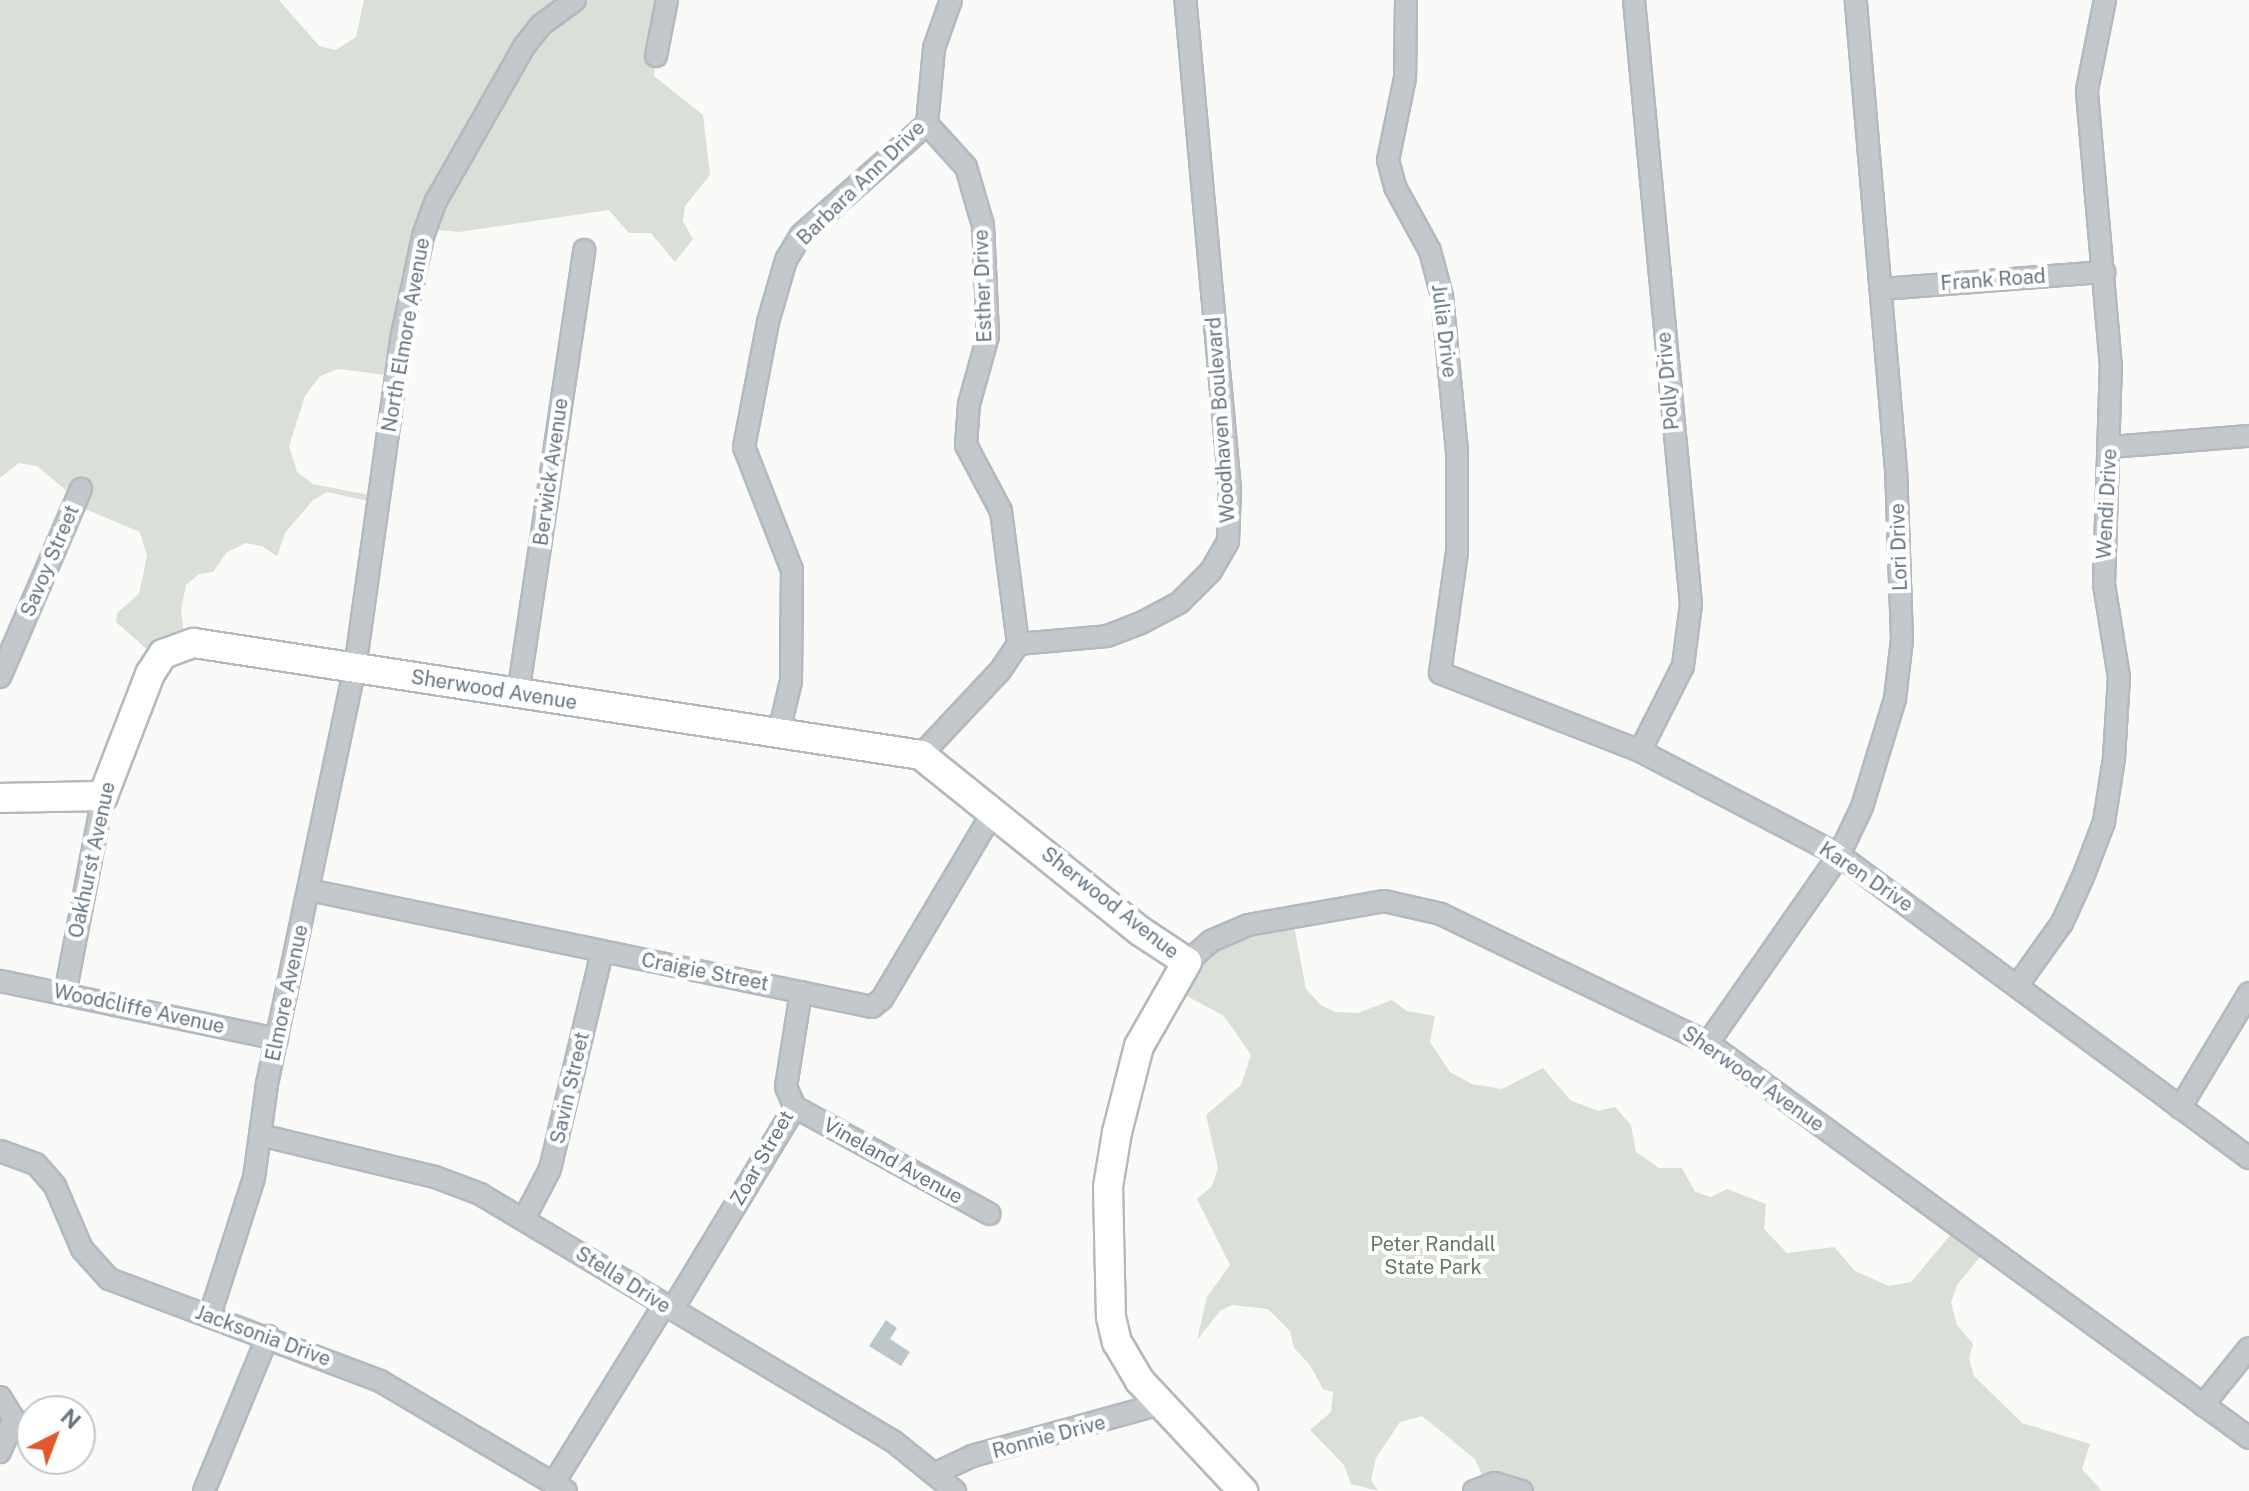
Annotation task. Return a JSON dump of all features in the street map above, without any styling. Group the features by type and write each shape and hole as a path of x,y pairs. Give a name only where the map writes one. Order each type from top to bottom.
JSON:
{"street":[{"name":"North Elmore Avenue","path":"355,668 402,335 423,236 436,201 525,45 541,25 575,0"},
{"path":"656,56 667,0"},
{"name":"Barbara Ann Drive","path":"778,736 791,681 792,570 744,447 768,322 786,260 801,235 927,124 934,48 951,0"},
{"name":"Woodhaven Boulevard","path":"1018,644 1107,636 1141,623 1179,603 1211,571 1228,541 1230,490 1185,0"},
{"name":"Julia Drive","path":"1406,0 1405,78 1388,160 1395,187 1430,251 1442,296 1457,453 1457,552 1440,673"},
{"name":"Polly Drive","path":"1634,0 1691,604 1683,666 1640,751"},
{"name":"Lori Drive","path":"1708,1043 1839,855 1862,807 1895,699 1902,639 1882,289 1856,0"},
{"name":"Wendi Drive","path":"2017,986 2062,923 2104,822 2119,677 2104,584 2111,447 2104,272 2087,90 2105,0"},
{"name":"Esther Drive","path":"927,124 966,167 983,225 988,336 969,404 966,445 1001,511 1018,644"},
{"name":"Berwick Avenue","path":"518,694 584,250"},
{"name":"Frank Road","path":"1882,289 2104,272"},
{"path":"2111,447 2249,436"},
{"name":"Savoy Street","path":"0,677 81,489"},
{"name":"Sherwood Avenue","path":"174,646 194,643 778,736 921,755 994,810 1140,931 1187,962 1211,941 1248,925 1384,901 1412,904 1665,1019 1708,1043 2249,1438"},
{"path":"921,755 1000,671 1018,644"},
{"name":"Oakhurst Avenue","path":"65,994 103,796 146,683 163,654 174,646"},
{"name":"Elmore Avenue","path":"210,1315 233,1255 260,1135 277,1039 355,668"},
{"name":"Karen Drive","path":"1440,673 1640,751 1839,855 2249,1158"},
{"path":"0,798 103,796"},
{"name":"Craigie Street","path":"309,890 863,1007 882,999 994,810"},
{"name":"Savin Street","path":"524,1219 550,1169 602,952"},
{"path":"1187,962 1139,1046 1108,1187 1111,1317 1125,1360 1161,1404 1243,1491"},
{"name":"Woodcliffe Avenue","path":"0,981 277,1039"},
{"name":"Zoar Street","path":"560,1487 795,1107 786,1087 801,992"},
{"path":"2180,1108 2249,993"},
{"name":"Vineland Avenue","path":"795,1107 990,1214"},
{"name":"Stella Drive","path":"260,1135 452,1182 524,1219 938,1472 955,1491"},
{"name":"Jacksonia Drive","path":"0,1151 36,1164 55,1186 82,1249 109,1279 268,1336 380,1381 560,1487"},
{"path":"204,1491 268,1336"},
{"path":"2203,1405 2249,1348"},
{"path":"0,1452 13,1426 6,1403"},
{"name":"Ronnie Drive","path":"938,1472 972,1456 1161,1404"},
{"path":"1474,1491 1495,1483 1522,1491"}],"green space":[{"path":"0,0 279,0 319,46 336,50 356,37 364,0 662,0 654,76 703,115 710,175 685,206 683,221 693,239 675,262 651,233 629,233 609,210 459,232 426,229 394,376 338,369 320,376 305,396 289,446 297,472 313,484 379,497 377,503 327,492 313,500 285,533 277,556 262,546 246,543 227,552 213,572 199,574 186,585 181,610 186,648 158,659 116,622 117,613 139,594 147,556 140,532 73,504 68,492 37,466 19,463 0,478"},
{"name":"Peter Randall State Park","path":"1294,926 1306,989 1321,1005 1335,1012 1358,1013 1392,1000 1407,1011 1435,1016 1430,1042 1450,1072 1472,1084 1502,1089 1543,1068 1570,1100 1598,1111 1615,1107 1631,1125 1636,1152 1659,1168 1682,1168 1695,1192 1711,1197 1727,1189 1766,1204 1764,1229 1787,1253 1834,1247 1855,1271 1889,1286 1911,1282 1954,1231 1985,1251 1957,1285 1951,1303 1957,1325 1973,1344 1969,1358 1974,1376 2022,1423 2090,1444 2082,1469 2102,1491 1507,1491 1486,1484 1475,1459 1422,1416 1400,1422 1376,1458 1371,1480 1378,1491 1351,1484 1344,1465 1310,1430 1331,1412 1333,1392 1323,1389 1310,1365 1294,1348 1290,1331 1268,1309 1232,1305 1220,1311 1197,1340 1207,1297 1230,1265 1197,1199 1212,1186 1218,1168 1206,1115 1241,1085 1251,1055 1224,1016 1172,988 1207,946 1257,930"}],"shaded area":[{"path":"886,1320 897,1328 890,1339 910,1352 901,1366 869,1346"}]}
